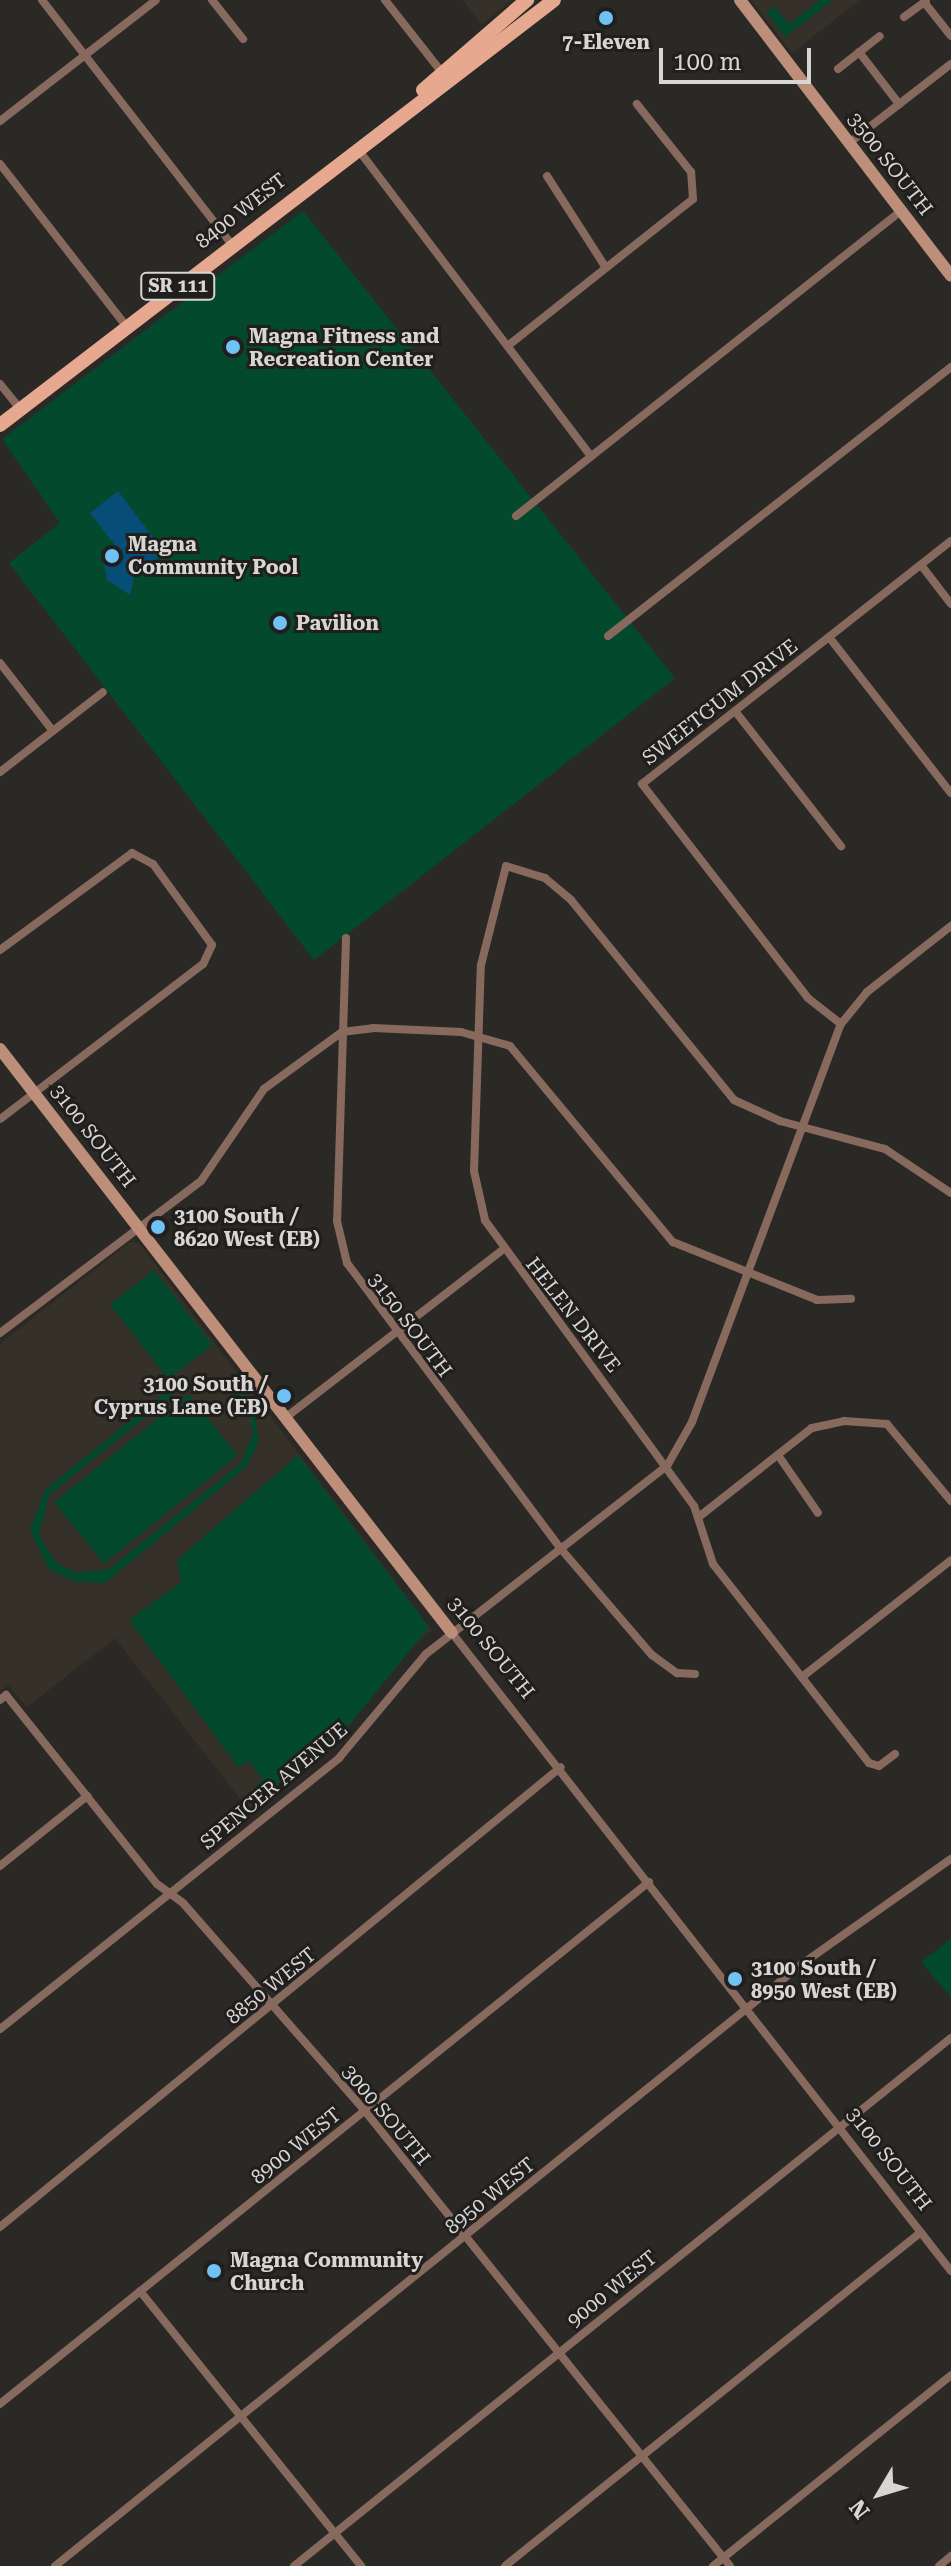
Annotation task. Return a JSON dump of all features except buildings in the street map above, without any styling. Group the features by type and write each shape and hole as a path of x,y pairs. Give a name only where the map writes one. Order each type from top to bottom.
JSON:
{"main road":[{"name":"8400 WEST","path":"446,77 527,0"},
{"name":"8400 WEST","path":"0,425 446,77 554,0"}],"street":[{"path":"42,0 231,244"},
{"path":"0,121 156,0"},
{"path":"212,0 243,39"},
{"path":"385,0 446,77"},
{"name":"3500 SOUTH","path":"740,0 951,276"},
{"path":"904,17 925,1 951,36"},
{"path":"838,69 880,36"},
{"path":"859,52 899,104"},
{"path":"849,143 951,64"},
{"path":"510,344 688,204 696,185 637,104"},
{"path":"356,148 510,344 591,456"},
{"path":"0,164 126,326"},
{"path":"547,176 606,268"},
{"path":"516,516 901,211"},
{"path":"608,636 951,367"},
{"path":"0,384 20,409"},
{"name":"SWEETGUM DRIVE","path":"841,1024 808,998 642,784 951,541"},
{"path":"921,565 951,604"},
{"path":"829,637 951,793"},
{"path":"0,663 53,731"},
{"path":"0,772 103,692"},
{"path":"735,711 841,846"},
{"path":"0,950 135,853 153,864 199,923 211,951 0,1119"},
{"name":"HELEN DRIVE","path":"801,1128 754,1111 717,1087 571,900 545,878 506,866 485,937 474,1171 485,1220 502,1250 667,1466 700,1516 713,1564 873,1767 895,1754"},
{"path":"667,1466 688,1432 841,1024 867,992 951,926"},
{"name":"3150 SOUTH","path":"346,938 342,1032 341,1245 358,1286 561,1549 652,1655 677,1673 695,1674"},
{"path":"0,1333 207,1174 254,1098 342,1032 481,1036 522,1056 659,1230 747,1273 817,1300 851,1299"},
{"name":"3100 SOUTH","path":"0,1049 951,2271"},
{"path":"801,1128 885,1149 951,1193"},
{"path":"285,1418 502,1250"},
{"path":"700,1516 822,1423 880,1421 951,1501"},
{"path":"778,1455 818,1513"},
{"name":"SPENCER AVENUE","path":"0,2029 339,1758 407,1673 452,1633 667,1466"},
{"path":"802,1677 951,1560"},
{"name":"3000 SOUTH","path":"3,1697 168,1894 365,2111 730,2566"},
{"name":"8850 WEST","path":"0,2227 561,1767"},
{"path":"0,1866 87,1796"},
{"name":"8950 WEST","path":"55,2566 748,2010 951,1859"},
{"name":"8900 WEST","path":"0,2404 649,1882"},
{"name":"9000 WEST","path":"294,2566 951,2038"},
{"path":"505,2566 921,2232"},
{"path":"140,2291 361,2566"},
{"path":"713,2566 951,2375"},
{"path":"939,2566 951,2556"}],"shaded area":[{"path":"463,0 511,0 482,25"},
{"path":"751,0 860,0 792,53"},
{"path":"130,1242 139,1243 432,1630 397,1660 350,1725 248,1809 115,1638 27,1707 8,1685 0,1691 0,1344"}],"green space":[{"path":"820,0 833,0 785,37 766,11 775,7 789,24"},
{"path":"303,211 675,678 314,960 9,563 60,523 2,439"},
{"path":"154,1270 212,1345 168,1379 110,1304"},
{"path":"202,1376 235,1385 253,1405 259,1442 246,1467 105,1583 74,1581 49,1569 30,1530 45,1490 170,1388","holes":["198,1383 222,1386 247,1408 253,1432 241,1463 109,1569 77,1573 56,1563 39,1535 49,1495 175,1393"]},
{"path":"188,1394 238,1455 104,1564 54,1502"},
{"path":"298,1455 429,1627 351,1723 263,1796 254,1787 263,1779 249,1761 239,1768 129,1620 181,1582 177,1560"},
{"path":"951,1939 951,1997 921,1962"}],"water":[{"path":"118,491 165,553 134,576 130,595 107,580 103,559 125,558 90,513"}],"place":[{"name":"7-Eleven","path":"606,18"},
{"name":"Magna Fitness and Recreation Center","path":"233,347"},
{"name":"Magna Community Pool","path":"112,556"},
{"name":"Pavilion","path":"280,623"},
{"name":"3100 South / 8620 West (EB)","path":"158,1227"},
{"name":"3100 South / Cyprus Lane (EB)","path":"284,1396"},
{"name":"3100 South / 8950 West (EB)","path":"735,1979"},
{"name":"Magna Community Church","path":"214,2271"}]}
